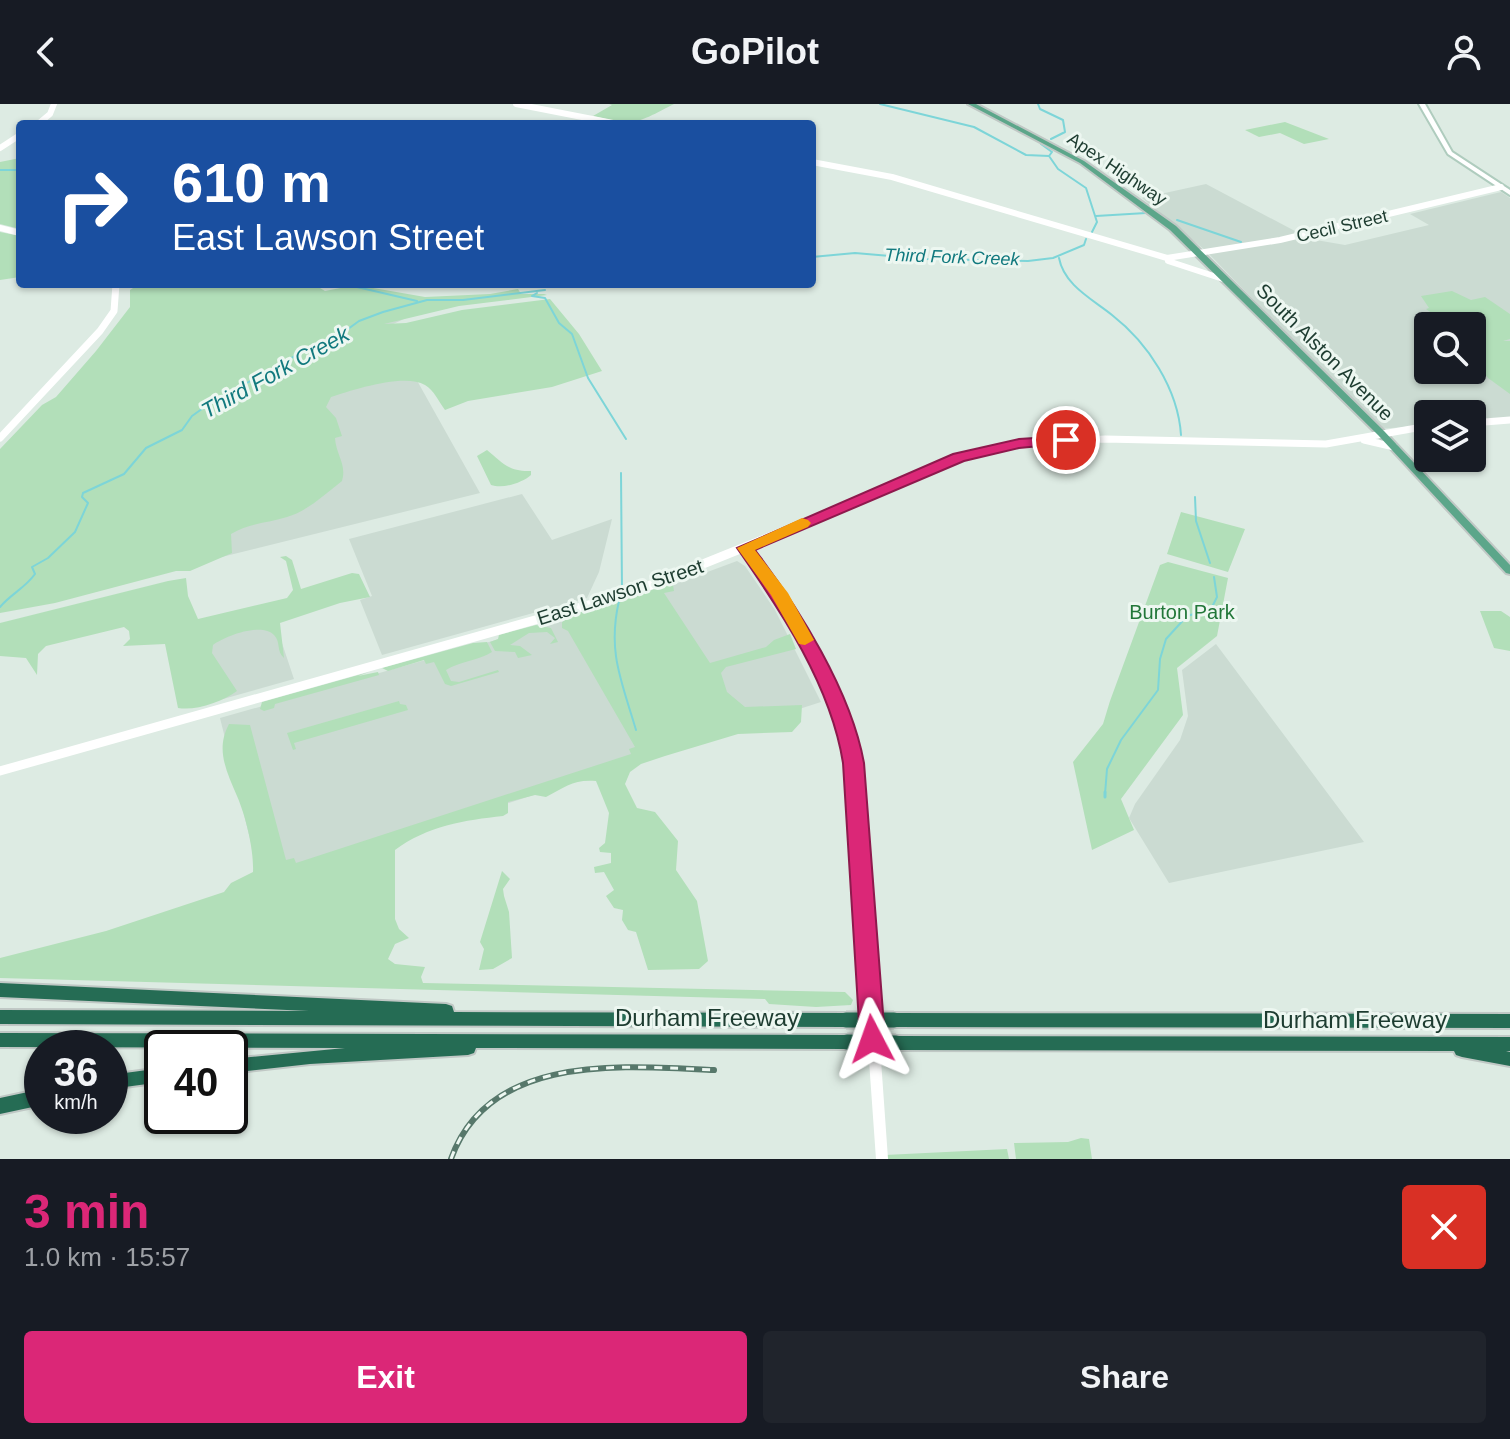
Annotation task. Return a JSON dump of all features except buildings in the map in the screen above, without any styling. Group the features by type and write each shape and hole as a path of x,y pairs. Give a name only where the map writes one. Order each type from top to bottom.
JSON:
{"highway":[{"path":"0,990 593,1019"},
{"path":"1469,1021 1510,1014"},
{"name":"Durham Freeway","path":"0,1017 1510,1021"},
{"name":"Durham Freeway","path":"0,1040 1510,1044"},
{"path":"248,1064 563,1041"},
{"path":"1435,1045 1510,1059"},
{"path":"0,1097 24,1095"},
{"path":"0,1106 24,1099"}],"main road":[{"name":"Apex Highway","path":"971,104 1099,172 1142,203 1230,282"},
{"path":"1422,104 1450,153 1510,193"},
{"name":"South Alston Avenue","path":"1230,282 1381,433 1510,571"}],"street":[{"path":"43,120 50,114 54,104"},
{"path":"516,104 598,120"},
{"path":"816,163 892,177 1128,248"},
{"name":"Cecil Street","path":"1128,248 1161,258 1280,240 1501,187"},
{"name":"Cecil Street","path":"1128,248 1181,255"},
{"name":"South Alston Avenue","path":"1161,258 1230,282"},
{"path":"0,438 100,331 114,311 116,288"},
{"path":"1486,422 1510,420"},
{"name":"East Lawson Street","path":"0,771 671,579 947,462 1004,446 1066,440 1329,444 1414,428"},
{"path":"1357,440 1394,447"},
{"path":"745,548 779,593 800,629 848,732 854,763 882,1159"}],"shaded area":[{"path":"1206,184 1310,239 1345,245 1429,225 1410,214 1501,192 1510,198 1510,419 1486,421 1486,400 1414,400 1414,426 1380,429 1206,251 1142,198"},
{"path":"469,303 408,317 387,327 480,493 0,612 0,450 372,324"},
{"path":"522,494 552,540 612,519 599,572 587,598 382,655 360,600 372,596 349,539"},
{"path":"737,561 745,566 775,610 821,702 261,883 220,718 616,606"},
{"path":"275,622 294,679 216,701 201,642"},
{"path":"1216,644 1364,842 1169,883 1129,818 1135,804 1180,740 1188,716 1182,670"}],"green space":[{"path":"609,104 674,104 638,120 593,116 612,105"},
{"path":"1285,122 1329,139 1304,144 1280,133 1259,137 1245,130"},
{"path":"16,159 16,228 0,224 0,162"},
{"path":"0,232 16,235 16,278 0,280"},
{"path":"320,288 325,291 373,288 425,297 490,294 518,289 521,294 547,295 459,306 384,324 550,299 579,334 602,371 552,387 468,401 445,410 431,390 416,382 378,384 331,397 326,407 336,418 342,436 335,438 343,470 342,481 309,506 287,517 238,530 231,534 232,553 190,571 176,571 55,603 0,613 0,449 42,405 56,397 96,351 130,307 130,290"},
{"path":"1452,291 1471,300 1485,297 1510,314 1510,339 1503,341 1510,341 1510,394 1486,375 1486,312 1430,312 1421,296"},
{"path":"487,450 506,465 531,471 531,475 512,484 491,485 477,456"},
{"name":"Burton Park","path":"1181,512 1245,529 1228,572 1167,554"},
{"path":"286,556 292,560 301,589 352,573 359,574 370,597 340,603 280,623 284,658 274,635 268,631 234,634 213,645 212,653 237,691 216,702 201,707 178,708 165,644 123,646 130,639 129,631 124,627 46,646 38,654 37,675 26,658 0,656 0,623 168,581 186,578 188,596 198,619 287,598 293,590 286,561 280,557"},
{"name":"Burton Park","path":"1168,562 1228,578 1217,636 1177,668 1183,715 1121,799 1134,830 1092,850 1073,762 1103,724 1160,565"},
{"path":"671,584 668,586 673,585 674,591 664,593 710,663 766,647 790,634 796,649 726,667 721,673 727,692 745,707 802,705 801,722 792,732 738,734 665,756 641,764 630,772 625,784 637,808 655,812 678,841 676,870 697,901 708,961 699,969 648,970 636,932 628,930 622,920 623,910 614,908 606,896 614,890 604,872 595,873 594,867 611,863 611,853 600,852 599,848 605,843 609,813 596,781 570,784 546,797 535,795 508,802 508,813 503,816 433,830 395,850 395,919 399,929 409,938 395,944 388,959 395,964 425,967 421,977 423,983 845,992 853,1000 851,1005 816,1007 769,1004 765,999 0,978 0,958 106,931 224,892 231,883 253,872 246,823 224,761 223,743 229,724 250,725 286,860 294,858 296,863 631,754 629,749 635,747 568,631 562,628 562,622 572,616 569,616"},
{"path":"1480,611 1501,611 1510,617 1510,651 1494,648"},
{"path":"536,625 551,628 558,642 550,644 555,638 547,632 529,633 510,645 520,646 532,655 518,658 515,652 495,651 490,642 498,639 499,635"},
{"path":"487,642 492,652 446,670 451,681 459,682 499,672 451,686 445,684 434,662 426,664 424,660 388,671 382,668 473,643"},
{"path":"369,672 358,676 378,672 379,675 275,704 274,708 264,711 260,709 262,702"},
{"path":"399,701 408,710 294,743 296,749 293,750 287,733"},
{"path":"502,871 510,879 503,889 509,912 512,958 493,969 479,970 484,949 480,942"},
{"path":"1089,1139 1092,1159 1016,1159 1014,1143 1068,1142"},
{"path":"1007,1149 1009,1159 885,1159 885,1155"}],"waterway":[{"path":"880,104 974,127 1026,155 1049,156"},
{"name":"Third Fork Creek","path":"1038,104 1040,109 1063,120 1065,132 1051,139"},
{"name":"Third Fork Creek","path":"1041,144 1052,152 1049,156"},
{"name":"Third Fork Creek","path":"1049,156 1058,169 1086,188 1097,222 1092,232"},
{"path":"0,170 16,170"},
{"path":"1096,216 1146,213"},
{"path":"1177,220 1241,242"},
{"name":"Third Fork Creek","path":"816,257 855,253 925,259 1028,261 1053,258 1084,245 1086,239"},
{"path":"1059,258 1073,284 1125,326 1149,353 1174,401 1181,435"},
{"path":"361,288 417,301"},
{"name":"Third Fork Creek","path":"0,607 35,574 32,567 48,558 75,532 88,503 82,497 83,493 124,474 146,448 182,430 192,416 206,406 302,352 333,340 359,321 383,312 427,300 463,300 545,290"},
{"path":"537,293 532,296 545,298 559,323 572,334 588,378 626,439"},
{"path":"621,473 622,591"},
{"path":"1195,497 1196,521 1210,563"},
{"path":"1105,794 1107,769 1121,740 1158,690 1160,659 1166,639 1187,616 1211,609 1217,597 1214,577"},
{"path":"619,601 615,652 636,730"}],"railway":[{"path":"451,1159 470,1124 495,1099 527,1083 563,1073 601,1068 714,1070"}],"slow traffic":[{"path":"802,523 745,548 779,593 805,640"}],"route":[{"path":"872,1039 854,763 847,726 800,629 779,593 745,548 975,452 1019,443 1066,440"}]}
